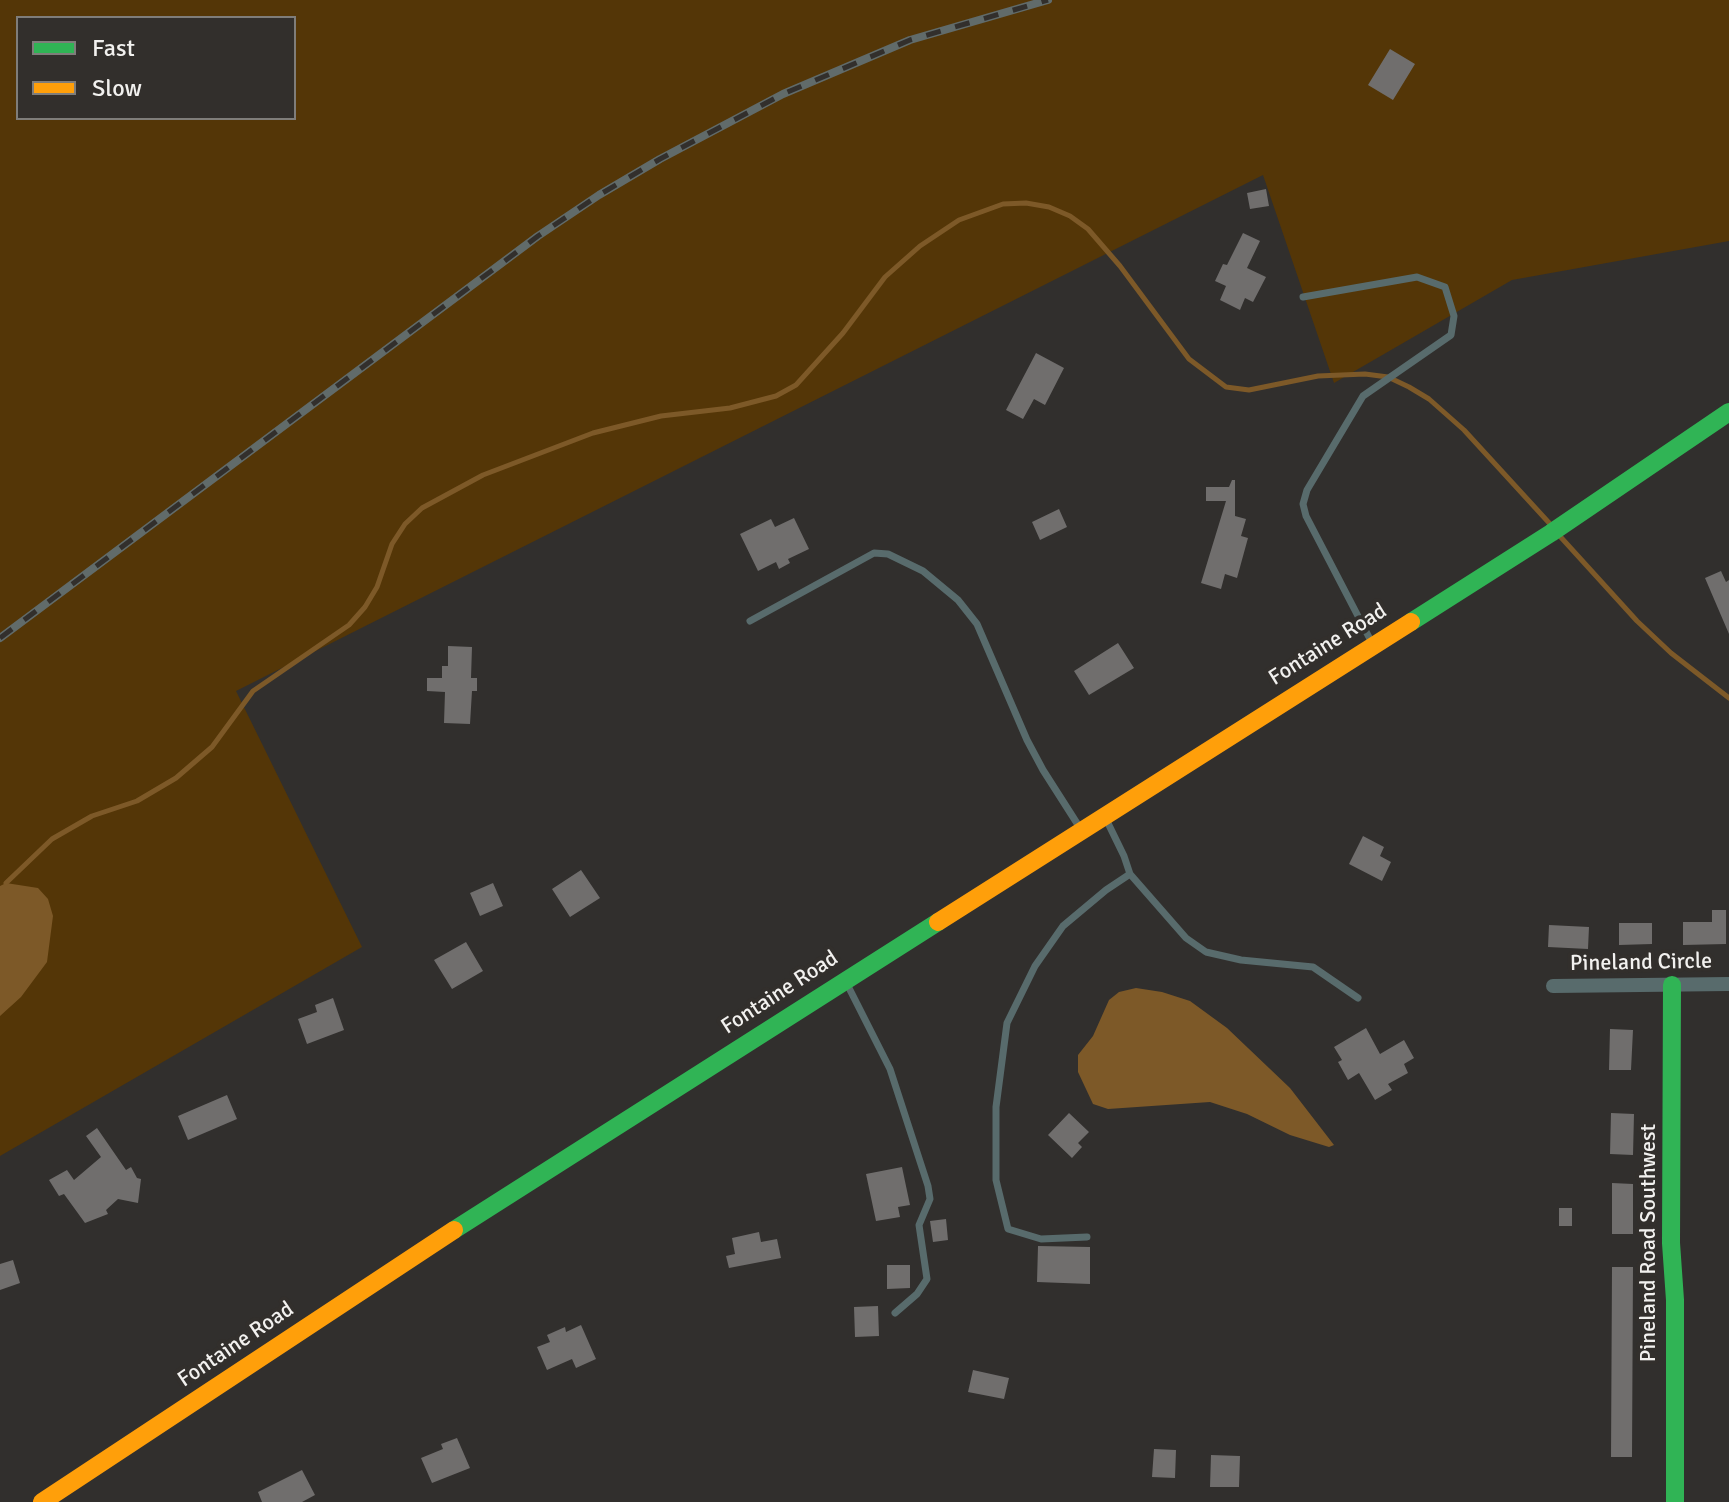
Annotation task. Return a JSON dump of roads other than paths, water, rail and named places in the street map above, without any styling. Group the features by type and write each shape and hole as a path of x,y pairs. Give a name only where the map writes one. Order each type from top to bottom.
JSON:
{"main road":[{"name":"Fontaine Road","path":"42,1502 393,1269 1551,533 1729,412"},
{"name":"Pineland Road Southwest","path":"1672,985 1671,1243 1675,1300 1675,1502"}],"street":[{"name":"Pineland Circle","path":"1553,986 1729,984"}],"lane":[{"path":"1303,297 1417,277 1445,287 1454,316 1451,335 1363,396 1307,490 1303,504 1306,516 1373,645"},
{"path":"750,621 874,553 888,554 923,571 958,600 977,624 1027,740 1081,830"},
{"path":"1104,815 1130,874 1186,938 1206,952 1241,960 1313,967 1358,998"},
{"path":"1087,1237 1041,1239 1008,1229 996,1180 996,1107 1007,1023 1035,966 1063,926 1130,874"},
{"path":"845,980 890,1069 930,1199 919,1225 927,1279 917,1294 895,1313"}],"waterway":[{"path":"6,883 52,839 92,816 137,801 176,778 212,747 253,691 349,625 377,587 392,544 405,524 422,508 483,475 593,433 661,416 730,408 776,396 796,385 843,333 885,277 920,246 959,220 1003,204 1026,203 1049,207 1070,216 1088,229 1120,266 1189,359 1226,387 1249,390 1318,376 1365,374 1388,377 1409,387 1429,399 1464,430 1551,525"},
{"path":"1557,533 1637,621 1671,653 1729,698"}],"railway":[{"path":"0,638 538,236 599,195 783,94 910,40 1048,0"}]}
